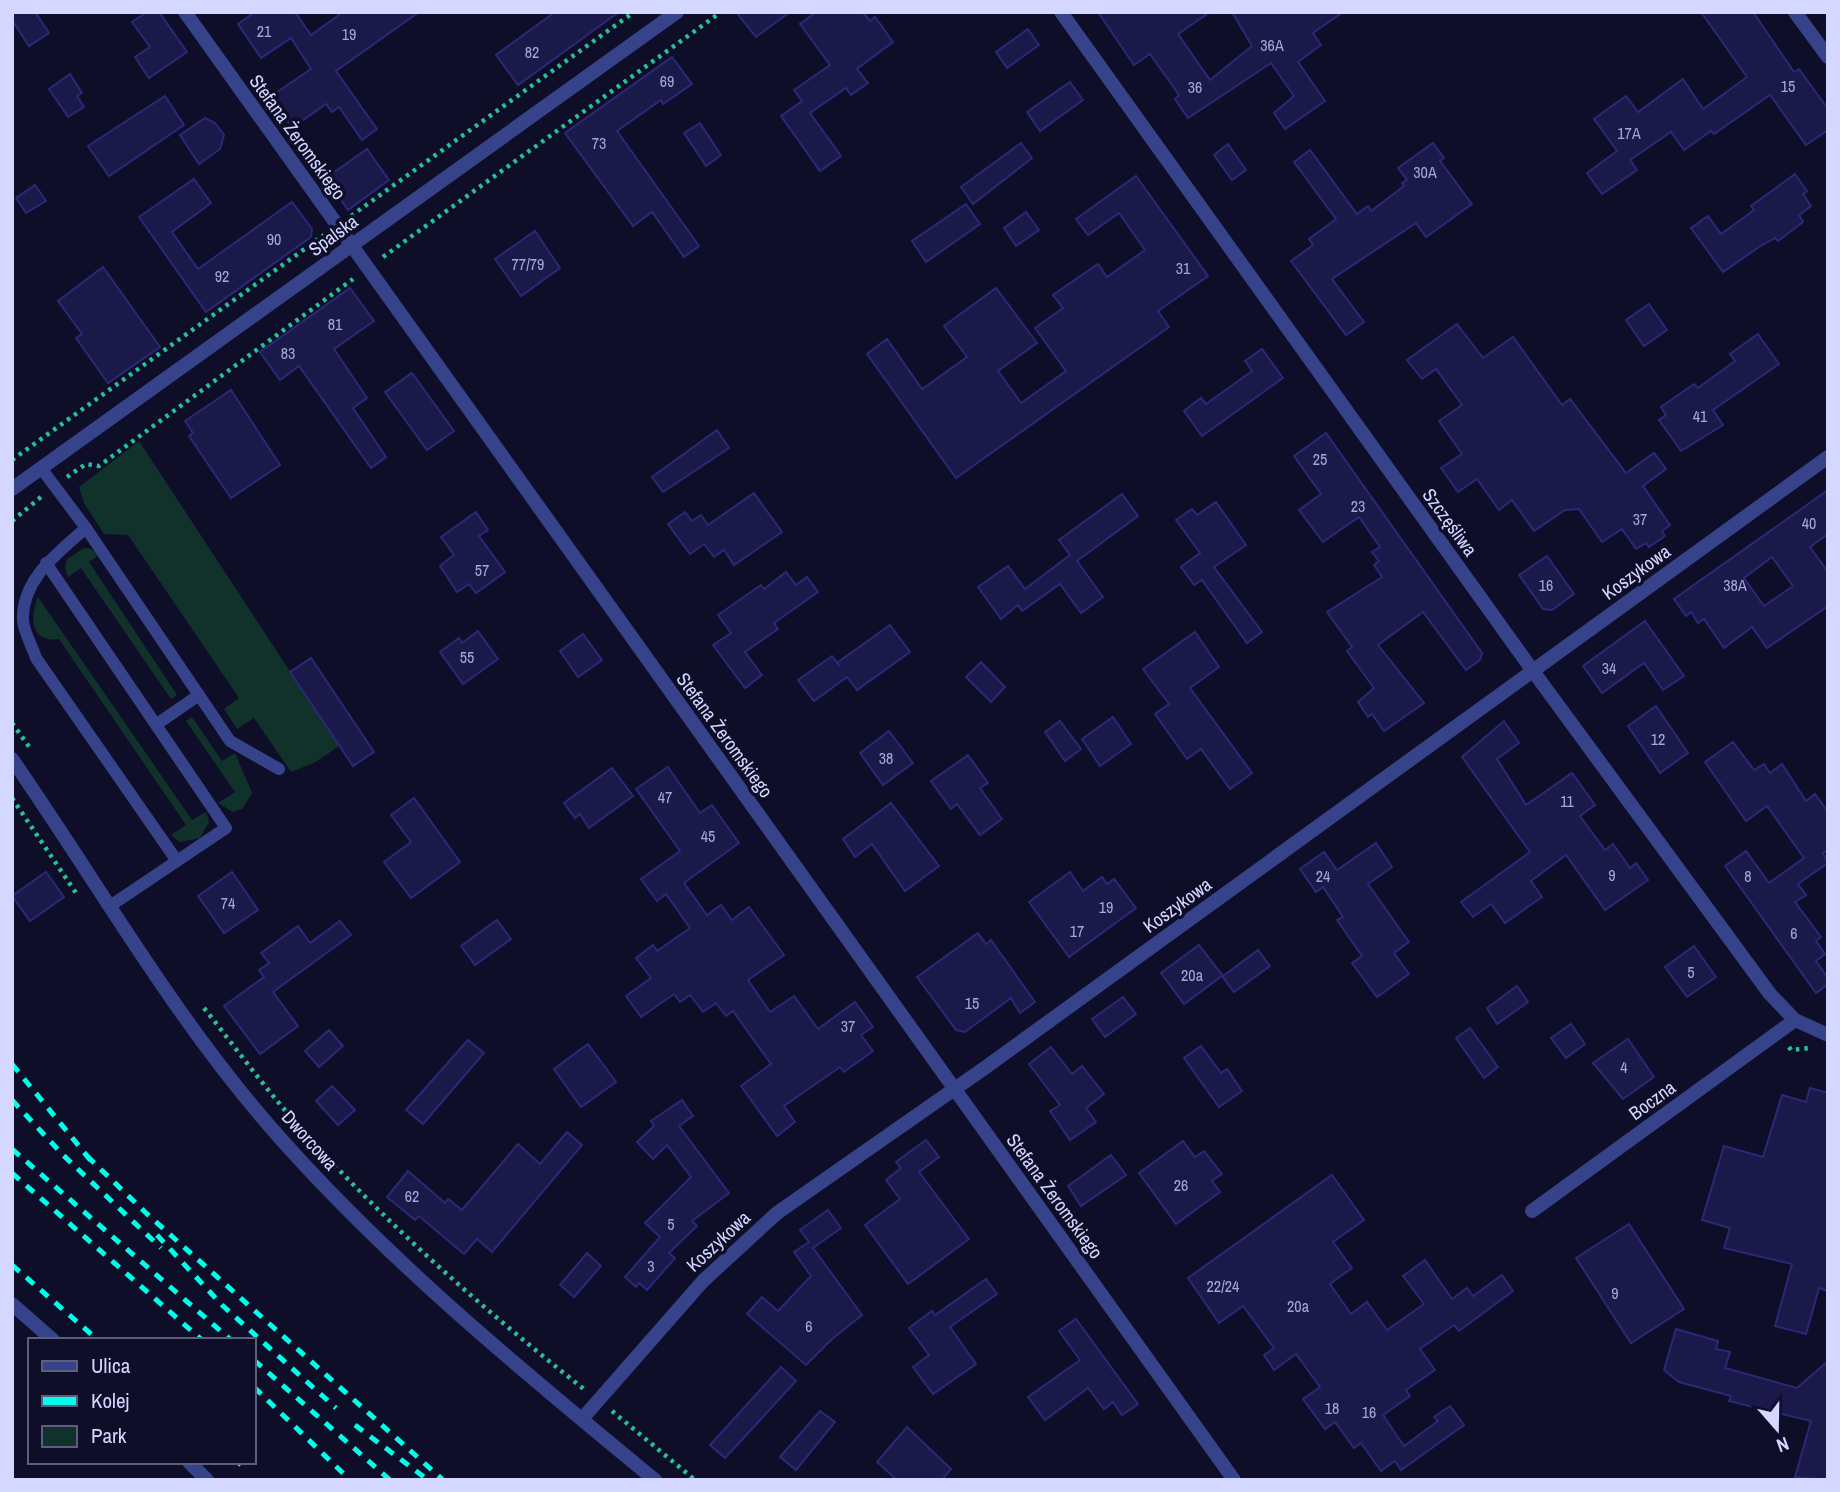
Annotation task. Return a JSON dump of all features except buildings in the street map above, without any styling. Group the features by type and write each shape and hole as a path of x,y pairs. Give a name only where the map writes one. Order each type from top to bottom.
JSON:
{"street":[{"name":"Spalska","path":"18,485 677,12"},
{"name":"Szczęśliwa","path":"1061,12 1533,671 1770,994 1796,1020 1828,1035"},
{"path":"1795,12 1828,57"},
{"name":"Stefana Żeromskiego","path":"192,15 352,246 1234,1480"},
{"name":"Koszykowa","path":"582,1419 703,1281 777,1213 955,1089 1828,457"},
{"path":"12,498 18,485"},
{"name":"Dworcowa","path":"12,759 205,1044 279,1137 402,1265 655,1480"},
{"name":"Boczna","path":"1532,1211 1796,1020"},
{"path":"12,1304 51,1338"},
{"path":"191,1464 207,1480"}],"lane":[{"path":"41,468 86,528 230,740 279,769"},
{"path":"86,528 47,563 27,594 23,622 36,658 177,862"},
{"path":"47,563 226,828 110,906"},
{"path":"157,724 199,695"}],"path":[{"path":"347,219 634,12"},
{"path":"12,460 326,234"},
{"path":"12,723 33,753"},
{"path":"199,1003 284,1109 411,1240 529,1345 587,1391 593,1385"},
{"path":"1778,1032 1791,1050 1819,1051"},
{"path":"706,1251 724,1230 747,1214"},
{"path":"609,1406 695,1480"}],"green space":[{"path":"139,441 339,746 316,762 291,772 254,718 237,729 224,709 239,698 128,535 104,534 84,503 79,487"},
{"path":"84,548 99,555 89,562 177,695 171,699 81,568 68,577 65,568 67,559"},
{"path":"38,597 192,820 206,812 209,822 200,838 180,842 171,835 186,825 59,639 43,637 38,633 33,620"},
{"path":"192,717 222,761 235,753 252,793 242,809 233,812 218,803 235,792 186,721"}],"railway":[{"path":"12,1064 92,1162"},
{"path":"12,1100 63,1155 161,1248"},
{"path":"12,1149 229,1338"},
{"path":"87,1156 145,1212 443,1480"},
{"path":"12,1173 200,1338"},
{"path":"157,1235 222,1305 336,1408"},
{"path":"12,1265 96,1338"},
{"path":"256,1362 390,1480"},
{"path":"256,1389 350,1480"},
{"path":"355,1425 428,1480"}]}
